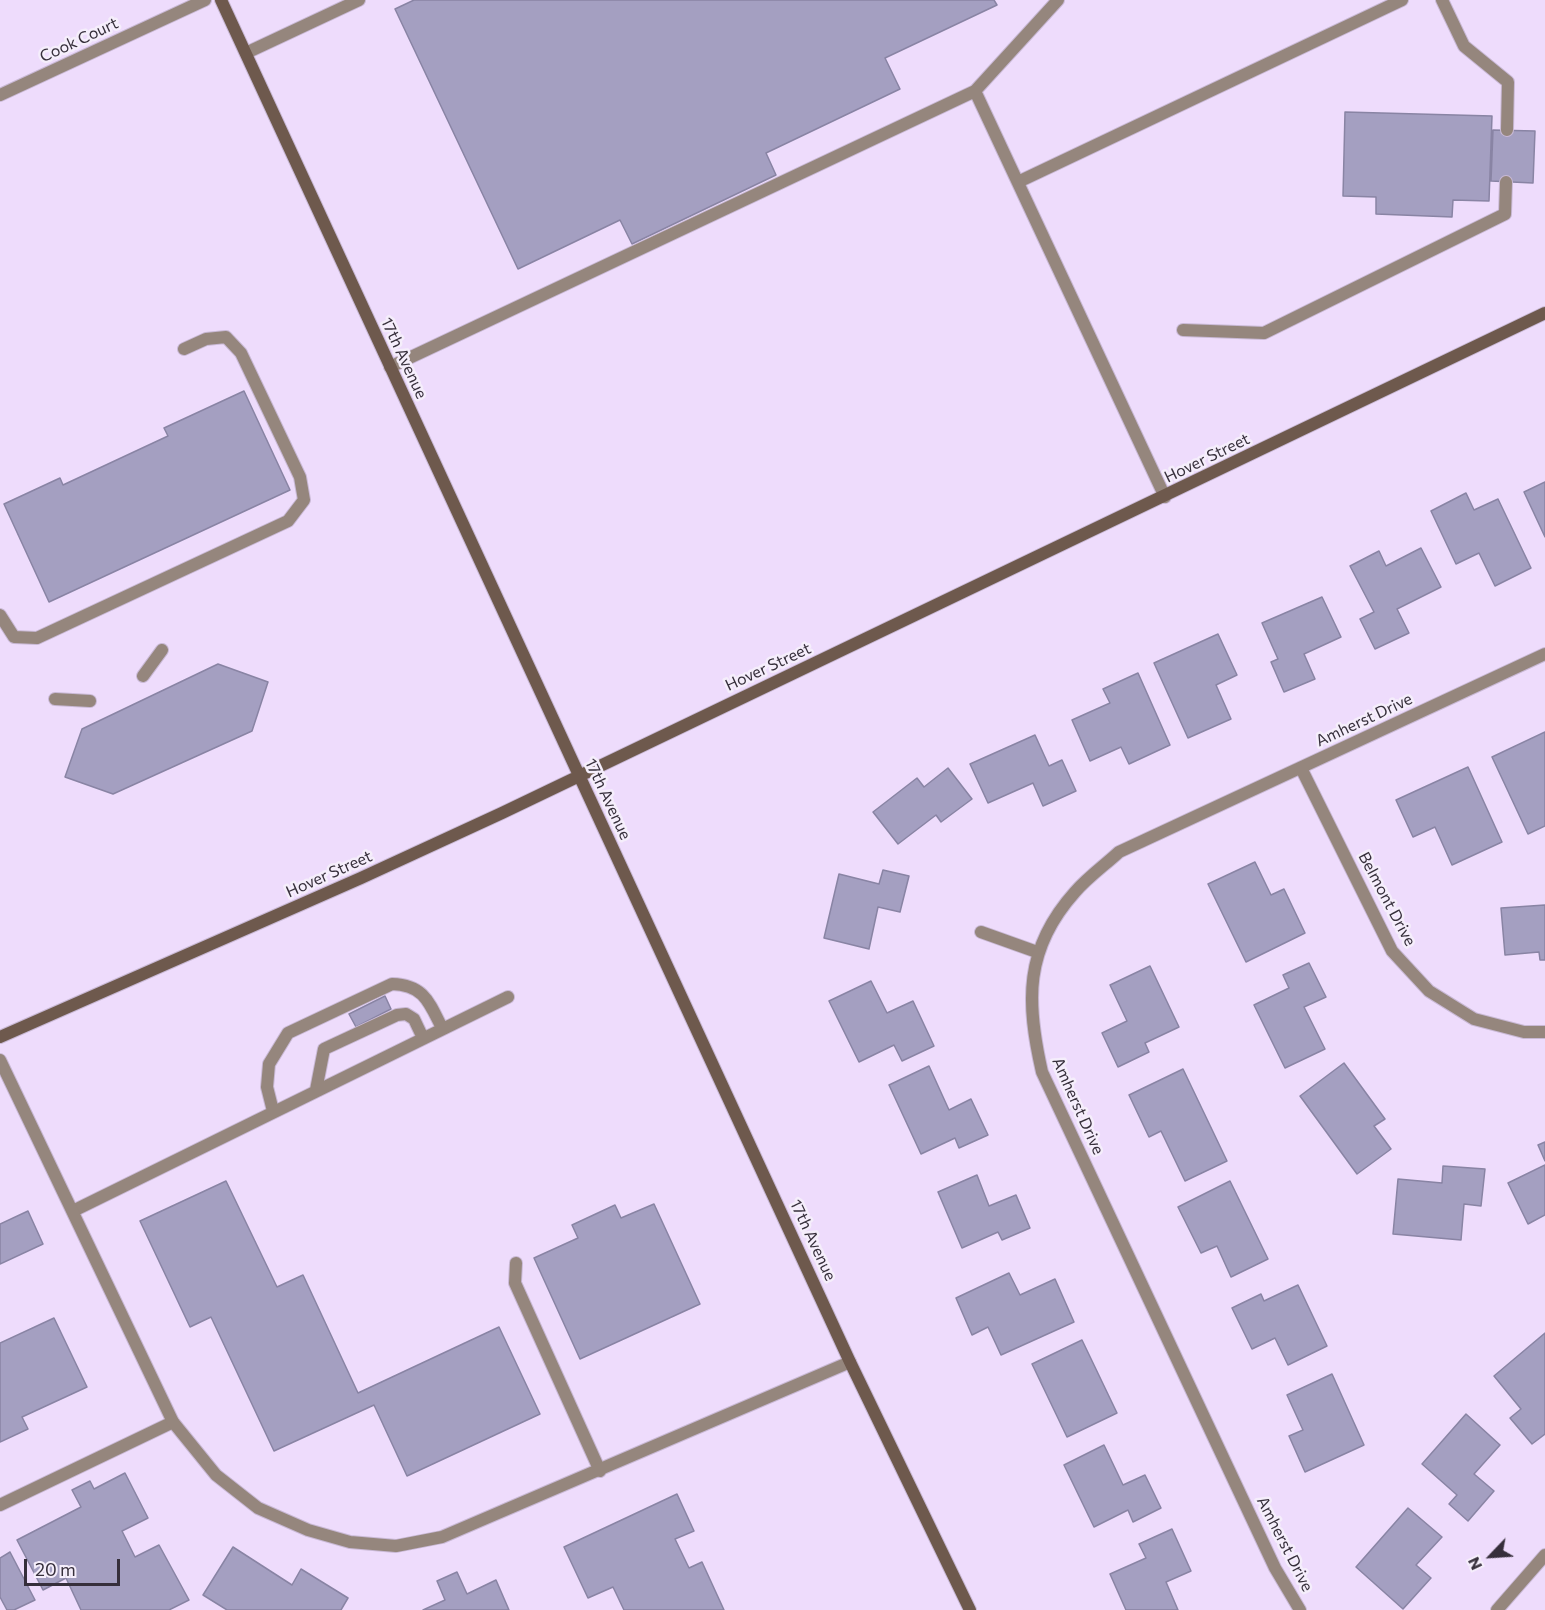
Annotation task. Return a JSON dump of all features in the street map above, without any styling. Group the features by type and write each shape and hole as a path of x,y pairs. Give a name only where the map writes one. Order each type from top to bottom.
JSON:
{"main road":[{"name":"17th Avenue","path":"221,0 850,1362 970,1610"},
{"name":"Hover Street","path":"0,1037 361,878 1165,497 1545,312"}],"street":[{"name":"Cook Court","path":"0,95 205,0"},
{"path":"246,53 359,0"},
{"path":"390,367 975,91 1058,0"},
{"path":"1018,182 1402,0"},
{"path":"1442,0 1464,46 1508,82 1507,130"},
{"path":"975,91 1165,497"},
{"path":"1183,330 1264,333 1505,214 1506,182"},
{"path":"0,615 14,637 37,638 288,521 304,501 300,477 241,353 226,337 206,339 184,349"},
{"path":"143,676 162,650"},
{"name":"Amherst Drive","path":"1300,1610 1275,1568 1042,1072 1032,1028 1032,983 1037,952 1075,891 1119,852 1545,654"},
{"path":"55,699 90,701"},
{"name":"Belmont Drive","path":"1301,768 1392,951 1429,991 1474,1019 1524,1032 1545,1032"},
{"path":"981,932 1037,952"},
{"path":"273,1111 267,1087 269,1064 288,1034 392,984 408,984 427,997 442,1028"},
{"path":"73,1211 508,997"},
{"path":"316,1090 324,1049 397,1015 406,1014 414,1019 423,1038"},
{"path":"0,1060 172,1422 216,1475 258,1508 308,1530 350,1542 396,1546 442,1537 850,1362"},
{"path":"516,1263 515,1283 600,1471"},
{"path":"0,1505 172,1422"},
{"path":"1497,1610 1545,1554"}],"building":[{"path":"414,0 994,0 997,5 885,58 900,89 766,153 776,175 632,244 620,220 518,269 395,9"},
{"path":"1345,112 1492,116 1489,201 1453,200 1452,217 1376,214 1376,197 1343,196"},
{"path":"1493,130 1535,131 1533,183 1491,181"},
{"path":"244,391 290,490 49,602 4,504 60,478 63,485 168,436 164,428"},
{"path":"1545,482 1545,537 1524,492"},
{"path":"1466,493 1474,510 1498,499 1531,568 1495,586 1479,553 1456,564 1431,511"},
{"path":"1421,548 1441,587 1397,609 1409,633 1375,649 1360,619 1374,612 1350,566 1379,551 1386,566"},
{"path":"1322,597 1341,637 1304,654 1315,679 1284,692 1271,662 1278,659 1262,623"},
{"path":"1218,634 1237,675 1216,685 1231,719 1188,738 1154,663"},
{"path":"218,664 268,682 252,731 113,794 65,777 82,729"},
{"path":"1138,673 1170,745 1129,764 1121,747 1090,761 1072,720 1110,703 1103,689"},
{"path":"1545,732 1545,826 1528,834 1492,757"},
{"path":"1035,735 1049,766 1062,760 1076,791 1043,806 1033,783 988,803 970,764"},
{"path":"1468,767 1502,842 1452,865 1435,827 1413,837 1396,800"},
{"path":"948,768 972,799 941,822 936,815 898,844 873,812 917,778 924,787"},
{"path":"1255,862 1271,895 1284,889 1305,933 1246,962 1208,884"},
{"path":"883,870 909,876 900,912 878,907 869,949 824,938 839,874 879,884"},
{"path":"1545,905 1545,960 1540,960 1539,952 1505,955 1501,908"},
{"path":"1309,963 1326,997 1304,1007 1325,1049 1285,1068 1254,1005 1289,988 1283,975"},
{"path":"1150,966 1179,1027 1145,1043 1149,1052 1118,1067 1102,1033 1127,1021 1110,985"},
{"path":"871,981 887,1013 913,1001 934,1046 902,1061 894,1045 859,1062 829,1001"},
{"path":"385,996 391,1009 356,1027 349,1014"},
{"path":"1344,1063 1385,1119 1374,1126 1391,1149 1357,1174 1300,1096"},
{"path":"929,1066 949,1110 971,1099 988,1135 959,1148 955,1138 921,1154 889,1085"},
{"path":"1183,1069 1227,1161 1185,1181 1161,1131 1149,1137 1129,1095"},
{"path":"1545,1142 1545,1161 1538,1145"},
{"path":"1545,1165 1545,1215 1528,1224 1508,1183"},
{"path":"1443,1166 1485,1169 1481,1206 1464,1204 1461,1240 1393,1234 1398,1179 1442,1183"},
{"path":"977,1175 989,1206 1016,1195 1030,1228 1002,1240 998,1232 962,1248 938,1192"},
{"path":"226,1181 277,1287 303,1275 358,1393 499,1327 540,1414 407,1476 374,1405 274,1451 211,1317 190,1327 140,1221"},
{"path":"1230,1181 1268,1259 1231,1277 1217,1246 1201,1253 1178,1207"},
{"path":"654,1204 700,1304 580,1359 534,1258 578,1238 572,1225 615,1205 621,1218"},
{"path":"28,1211 43,1244 0,1264 0,1224"},
{"path":"1009,1273 1020,1295 1055,1279 1074,1322 1001,1355 988,1327 972,1335 956,1298"},
{"path":"1298,1285 1327,1346 1288,1365 1275,1338 1252,1349 1232,1308 1261,1294 1264,1301"},
{"path":"54,1318 87,1387 22,1417 28,1429 0,1442 0,1343"},
{"path":"1545,1333 1545,1434 1532,1444 1510,1418 1521,1409 1494,1376"},
{"path":"1082,1340 1117,1413 1067,1437 1032,1364"},
{"path":"1332,1374 1364,1445 1305,1472 1289,1436 1303,1430 1287,1395"},
{"path":"1466,1414 1500,1445 1474,1474 1494,1491 1468,1521 1449,1504 1457,1495 1422,1464"},
{"path":"1104,1445 1123,1485 1145,1475 1161,1508 1133,1522 1128,1510 1094,1527 1064,1465"},
{"path":"125,1473 148,1518 122,1531 135,1557 159,1545 189,1600 169,1610 81,1610 66,1578 43,1590 17,1540 81,1507 72,1490 90,1481 94,1489"},
{"path":"677,1494 694,1531 675,1539 689,1568 702,1562 724,1610 624,1610 613,1587 588,1598 564,1547"},
{"path":"1408,1508 1442,1537 1416,1565 1431,1578 1403,1609 1356,1567"},
{"path":"1172,1529 1191,1571 1166,1582 1178,1610 1126,1610 1110,1574 1146,1558 1139,1544"},
{"path":"233,1547 292,1585 301,1569 348,1598 341,1610 227,1610 203,1595"},
{"path":"10,1552 35,1600 14,1610 7,1610 0,1597 0,1558"},
{"path":"457,1572 467,1594 496,1580 509,1610 423,1610 445,1600 437,1581"}]}
